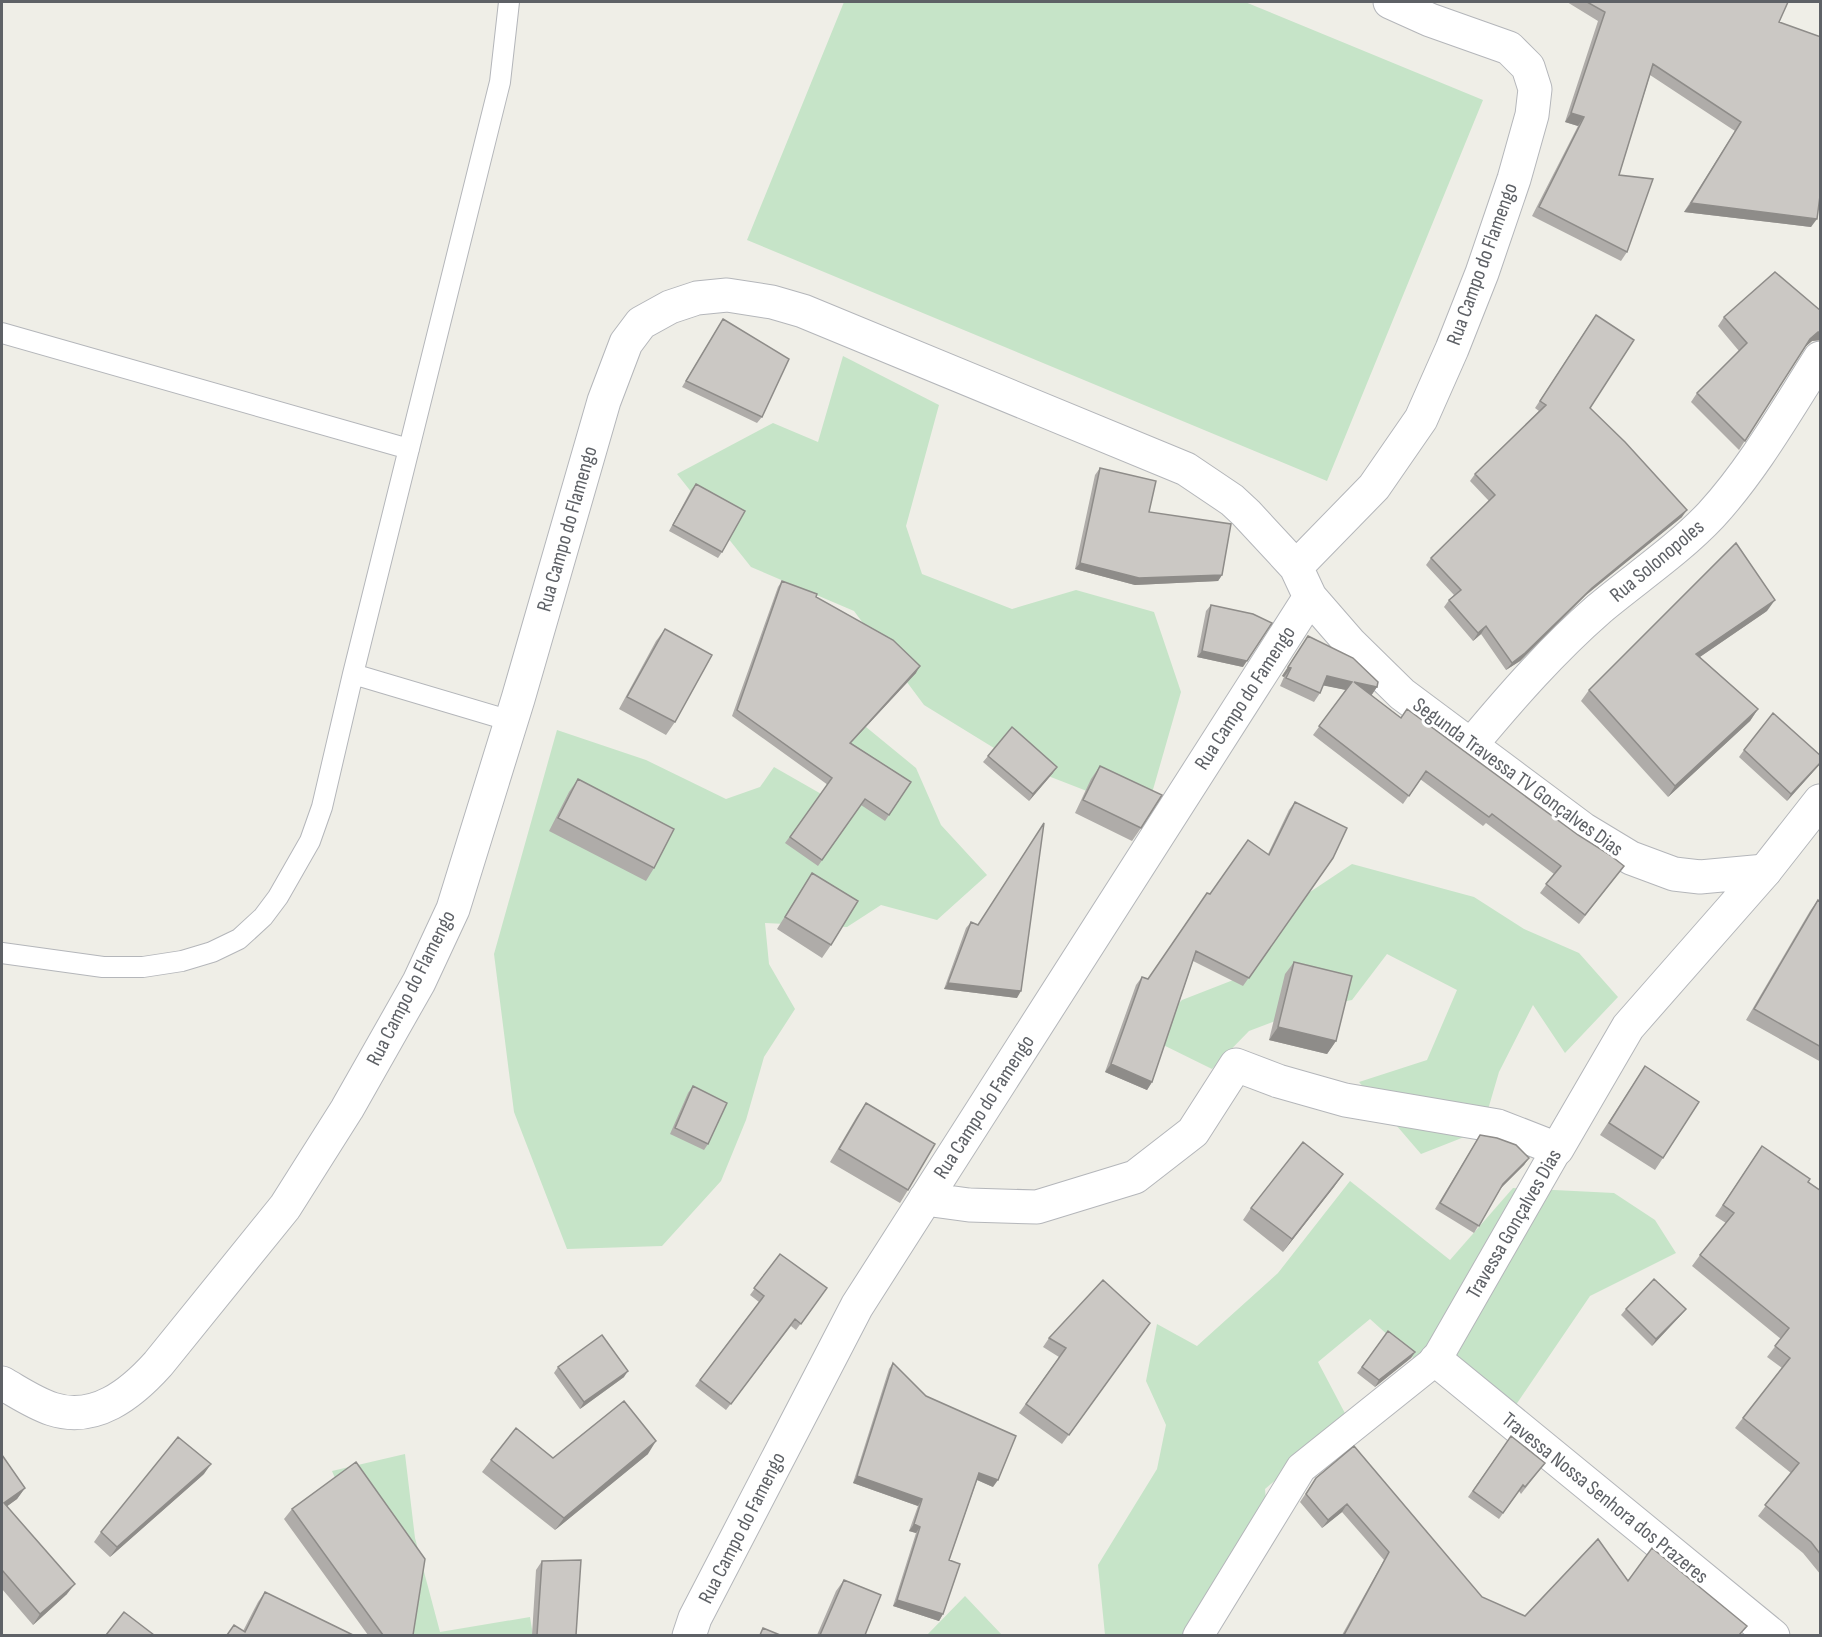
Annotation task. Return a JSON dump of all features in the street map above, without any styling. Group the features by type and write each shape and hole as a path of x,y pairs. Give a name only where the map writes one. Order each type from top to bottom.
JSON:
{"street":[{"name":"Rua Campo do Flamengo","path":"2,1383 51,1408 66,1412 94,1410 125,1396 139,1386 285,1207 347,1109 419,982 448,920 511,721 604,401 627,343 641,323 670,307 698,298 727,295 772,302 803,311 1186,469 1232,500 1296,567 1374,487 1421,419 1482,273 1514,179 1532,116 1535,89 1528,67 1509,48 1430,20 1390,2"},
{"name":"Rua Solonopoles","path":"1471,745 1525,681 1559,647 1599,609 1711,515 1749,467 1821,358"},
{"path":"1296,567 1310,597"},
{"name":"Segunda Travessa TV Gonçalves Dias","path":"1310,597 1350,643 1402,694 1582,829 1631,858 1674,874 1700,878 1765,871"},
{"name":"Rua Campo do Famengo","path":"689,1635 695,1618 857,1306 1310,597"},
{"name":"Travessa Gonçalves Dias","path":"1198,1635 1301,1468 1436,1360 1628,1027 1765,871 1821,801"},
{"path":"925,1199 969,1205 1037,1207 1135,1177 1193,1132 1236,1065 1278,1081 1345,1100 1498,1126 1557,1149"},
{"name":"Travessa Nossa Senhora dos Prazeres","path":"1436,1360 1773,1635"}],"lane":[{"path":"2,953 103,967 143,967 182,961 212,952 239,939 263,918 278,897 310,841 322,807 500,82 509,2"},
{"path":"2,333 409,449"},
{"path":"353,674 511,721"}],"green space":[{"path":"844,2 1245,2 1483,100 1327,481 747,240"},
{"path":"843,356 939,405 906,526 922,574 1012,609 1076,590 1154,612 1181,692 1146,814 1025,767 924,705 854,611 751,567 677,474 773,423 818,442"},
{"path":"849,713 916,768 941,825 987,875 937,920 881,905 847,927 765,923 769,964 795,1009 764,1057 746,1120 721,1181 662,1246 567,1249 514,1112 494,954 557,730 646,760 726,799 760,787 774,767 823,795"},
{"path":"1352,864 1474,897 1524,929 1579,953 1618,997 1565,1053 1533,1005 1499,1072 1482,1130 1421,1154 1359,1082 1427,1060 1457,990 1387,954 1352,1000 1310,1008 1249,1031 1212,1069 1145,1036 1182,1000 1241,977 1307,894"},
{"path":"1350,1181 1450,1260 1513,1188 1614,1193 1655,1220 1676,1253 1590,1296 1507,1418 1431,1374 1370,1319 1318,1362 1348,1419 1265,1489 1269,1539 1220,1570 1192,1635 1105,1635 1098,1565 1157,1469 1166,1425 1146,1381 1157,1324 1197,1346 1278,1273"},
{"path":"405,1454 415,1538 440,1632 530,1617 533,1635 402,1635 332,1471"},
{"path":"965,1596 1002,1635 927,1635"}],"building":[{"path":"1587,2 1788,2 1779,22 1821,37 1821,188 1817,219 1691,203 1741,122 1653,64 1619,175 1653,179 1627,252 1539,207 1584,117 1571,113 1605,12"},
{"path":"1775,272 1821,311 1821,332 1810,339 1745,441 1697,393 1747,343 1724,317"},
{"path":"1596,315 1634,340 1590,408 1625,442 1687,510 1592,588 1512,663 1486,626 1478,633 1449,600 1461,590 1431,558 1495,495 1475,474 1546,405 1540,401"},
{"path":"723,319 789,359 762,417 686,381"},
{"path":"1100,468 1156,481 1149,512 1231,524 1222,575 1139,578 1080,563"},
{"path":"696,484 745,511 722,552 673,525"},
{"path":"1736,543 1775,600 1696,654 1758,709 1675,786 1589,690"},
{"path":"782,581 817,594 816,597 893,640 920,666 850,743 911,782 889,815 865,799 822,860 790,837 832,778 737,710"},
{"path":"1211,605 1253,614 1272,623 1247,661 1202,651"},
{"path":"665,629 712,655 675,722 627,697"},
{"path":"1308,636 1353,658 1378,682 1377,687 1354,682 1401,718 1407,709 1578,835 1624,866 1585,915 1546,884 1561,866 1492,814 1489,817 1426,771 1409,796 1319,726 1352,682 1327,676 1320,693 1286,678 1291,668 1288,667"},
{"path":"1773,713 1821,756 1821,762 1791,794 1744,750"},
{"path":"1012,727 1057,767 1033,794 988,756"},
{"path":"1100,766 1162,795 1141,828 1083,800"},
{"path":"578,779 674,829 654,868 558,818"},
{"path":"1295,802 1347,828 1333,858 1249,978 1196,951 1152,1082 1111,1064 1142,977 1148,979 1207,893 1210,894 1248,840 1269,855"},
{"path":"1044,823 1021,991 948,983 971,922 978,925"},
{"path":"812,873 858,901 831,945 785,917"},
{"path":"1818,900 1821,903 1821,1047 1754,1009"},
{"path":"1294,962 1352,976 1336,1041 1278,1027"},
{"path":"1645,1066 1699,1102 1663,1158 1609,1123"},
{"path":"693,1086 727,1103 708,1144 675,1128"},
{"path":"866,1103 935,1144 908,1190 839,1149"},
{"path":"1480,1135 1516,1145 1529,1158 1503,1184 1479,1226 1440,1203"},
{"path":"1303,1142 1343,1174 1292,1239 1251,1208"},
{"path":"1762,1146 1810,1179 1808,1182 1821,1191 1821,1555 1811,1542 1765,1505 1799,1463 1743,1418 1790,1358 1775,1346 1789,1328 1700,1255 1734,1213 1723,1205"},
{"path":"780,1254 827,1288 801,1324 795,1319 731,1404 700,1380 764,1296 754,1288"},
{"path":"1654,1279 1686,1309 1656,1339 1626,1309"},
{"path":"1103,1280 1150,1323 1069,1435 1026,1404 1066,1348 1049,1338"},
{"path":"1388,1331 1415,1352 1379,1380 1362,1367"},
{"path":"602,1335 628,1371 584,1402 558,1367"},
{"path":"893,1363 926,1396 1016,1436 998,1480 979,1473 949,1560 960,1564 943,1614 897,1600 920,1527 914,1524 922,1499 857,1476"},
{"path":"624,1401 656,1441 564,1518 491,1460 516,1428 553,1458"},
{"path":"1511,1436 1545,1463 1525,1487 1523,1485 1503,1513 1473,1491"},
{"path":"178,1437 211,1464 117,1547 101,1532"},
{"path":"1354,1446 1482,1597 1525,1616 1598,1539 1628,1581 1652,1548 1747,1626 1739,1635 1344,1635 1389,1552 1347,1504 1328,1520 1306,1494 1316,1478"},
{"path":"2,1455 25,1488 4,1503 75,1584 40,1614 2,1570"},
{"path":"356,1462 425,1559 413,1635 383,1635 292,1509"},
{"path":"581,1560 576,1635 537,1635 542,1561"},
{"path":"844,1580 881,1595 865,1635 820,1635"},
{"path":"265,1592 353,1635 227,1635 234,1625 245,1632"},
{"path":"124,1612 154,1635 106,1635"},
{"path":"763,1628 780,1635 760,1635"}]}
